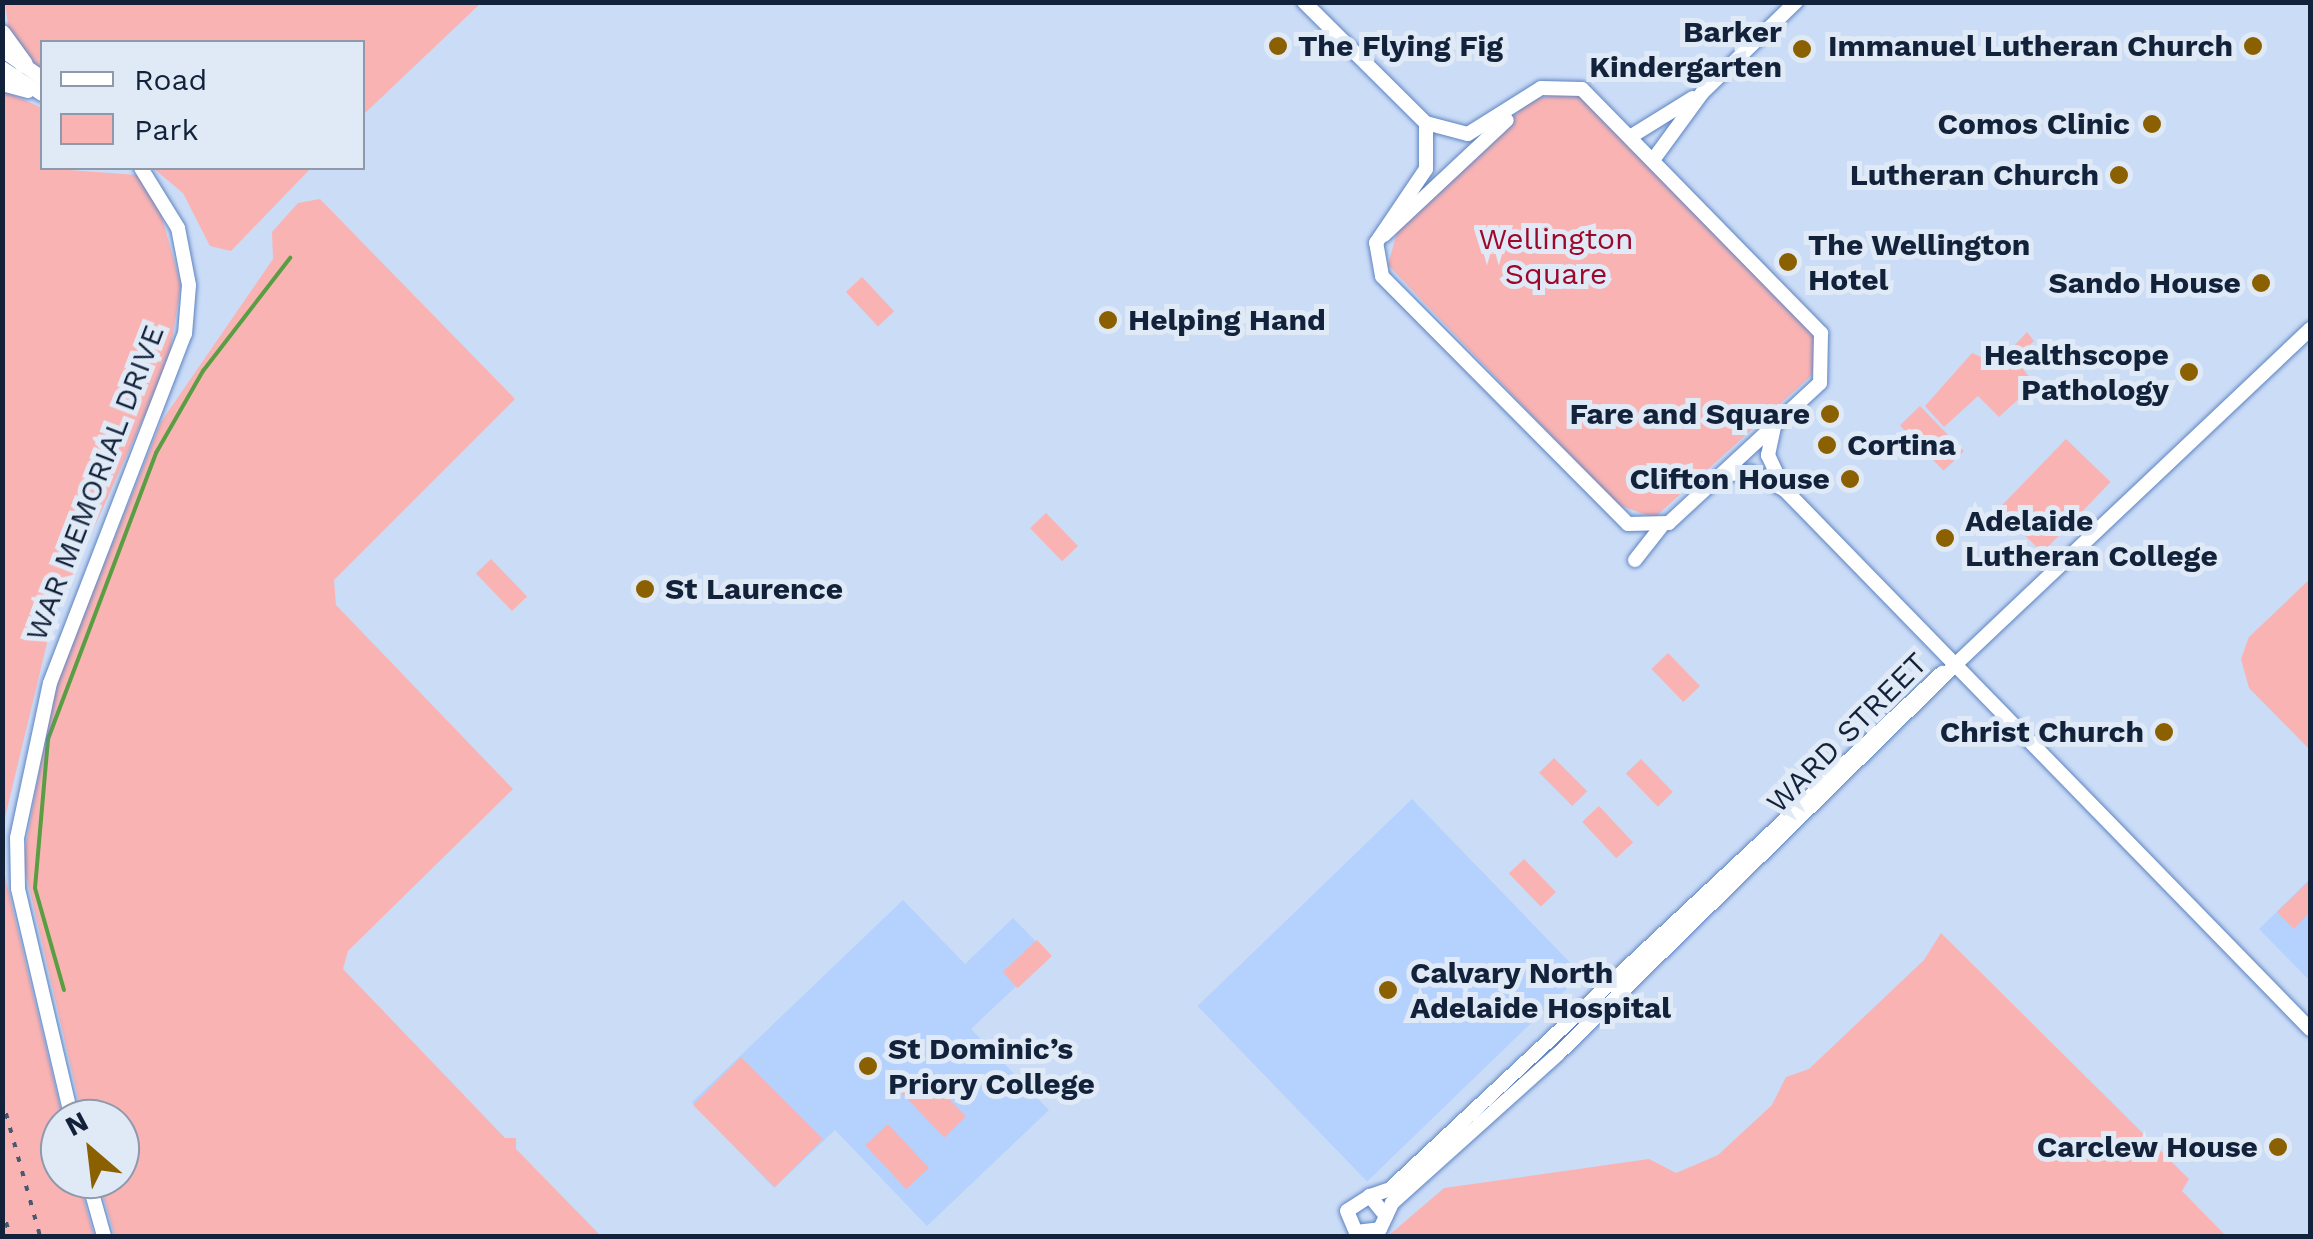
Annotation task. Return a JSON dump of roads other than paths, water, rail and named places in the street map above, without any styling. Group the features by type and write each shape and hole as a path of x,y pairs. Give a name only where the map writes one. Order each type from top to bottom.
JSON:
{"highway":[{"path":"2,34 24,64"}],"street":[{"path":"1304,2 1426,123 1468,134 1520,108"},
{"path":"1653,160 1702,93 1796,2"},
{"path":"2,50 40,76"},
{"path":"2,68 40,94"},
{"path":"2,84 40,94"},
{"path":"1376,243 1541,88 1582,89 1821,334 1820,383 1661,527 1635,560 1636,528 1382,276 1376,243 1426,169 1426,123"},
{"path":"1630,137 1702,93"},
{"name":"WAR MEMORIAL DRIVE","path":"67,1099 18,888 17,838 50,682 185,334 189,285 178,228 142,170"},
{"name":"WARD STREET","path":"1386,1216 1557,1056 1954,665 2310,328"},
{"path":"1774,426 1768,455 1784,490"},
{"path":"1721,475 1750,472 1784,490 2310,1029"},
{"path":"1636,528 1661,527"},
{"name":"WARD STREET","path":"1370,1196 1390,1189 1893,710 1954,665"},
{"path":"1370,1196 1386,1216 1374,1233 1352,1228 1349,1206 1370,1196"},
{"path":"94,1199 104,1236"}],"waterway":[{"path":"64,990 35,888 48,739 156,453 203,371 290,258"}],"railway":[{"path":"2,1099 40,1236"},
{"path":"2,1208 10,1236"}],"place":[{"name":"The Flying Fig","path":"1278,46"},
{"name":"Immanuel Lutheran Church","path":"2253,46"},
{"name":"Barker Kindergarten","path":"1802,49"},
{"name":"Comos Clinic","path":"2152,124"},
{"name":"Lutheran Church","path":"2119,175"},
{"name":"The Wellington Hotel","path":"1788,262"},
{"name":"Sando House","path":"2261,283"},
{"name":"Helping Hand","path":"1108,320"},
{"name":"Healthscope Pathology","path":"2189,372"},
{"name":"Fare and Square","path":"1830,414"},
{"name":"Cortina","path":"1827,445"},
{"name":"Clifton House","path":"1850,479"},
{"name":"Adelaide Lutheran College","path":"1945,538"},
{"name":"St Laurence","path":"645,589"},
{"name":"Christ Church","path":"2164,732"},
{"name":"Calvary North Adelaide Hospital","path":"1388,990"},
{"name":"St Dominic’s Priory College","path":"868,1066"},
{"name":"Carclew House","path":"2278,1147"}],"park label":[{"name":"Wellington Square","path":"1556,256"}]}
